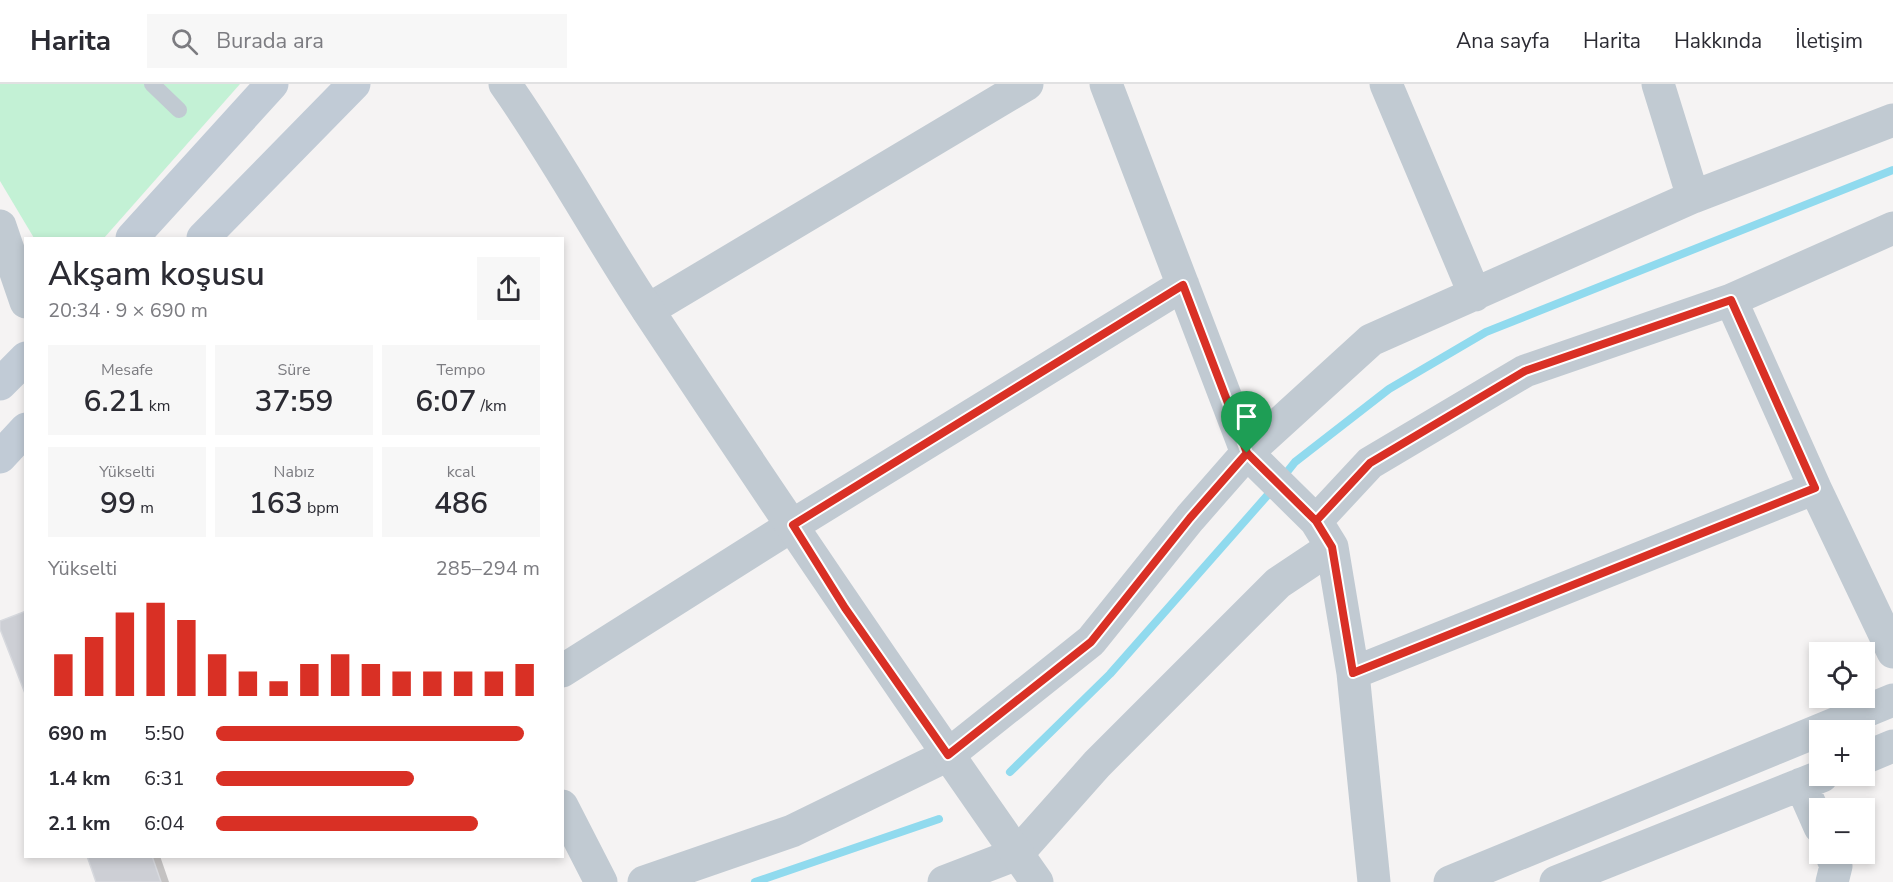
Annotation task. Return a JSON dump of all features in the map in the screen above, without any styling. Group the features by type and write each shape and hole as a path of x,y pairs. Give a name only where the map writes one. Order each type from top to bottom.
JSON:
{"main road":[{"path":"133,237 272,84"},
{"path":"204,237 354,84"},
{"path":"0,384 24,360"},
{"path":"0,457 24,431"}],"street":[{"path":"505,84 549,146 648,310 793,525 845,608 1037,882"},
{"path":"648,310 1027,84"},
{"path":"1106,84 1247,453 1324,534 1353,673 1374,882"},
{"path":"1386,84 1475,295"},
{"path":"1658,84 1693,197"},
{"path":"644,882 792,831 948,755 1091,642 1190,518 1247,453 1371,340 1693,197 1893,120"},
{"path":"0,226 24,296"},
{"path":"944,882 1017,854 1097,765 1324,534 1370,463 1525,371 1731,300 1893,228"},
{"path":"564,670 793,525 1183,285"},
{"path":"1731,300 1815,488 1893,652"},
{"path":"1353,673 1815,488"},
{"path":"1450,882 1893,700"},
{"path":"1875,753 1893,746"},
{"path":"1556,882 1809,781"},
{"path":"564,810 602,882"},
{"path":"1832,882 1835,864"}],"lane":[{"path":"152,84 179,110"}],"green space":[{"path":"0,84 240,84 105,237 33,237 0,181"}],"building":[{"path":"24,612 24,691 0,629 0,621"},
{"path":"88,858 153,858 161,882 96,882"}],"waterway":[{"path":"1283,477 1295,462 1389,389 1486,332 1893,170"},
{"path":"1010,772 1110,674 1273,489"},
{"path":"755,882 939,819"}],"route":[{"path":"1247,453 1183,285 793,525 845,608 948,755 1091,642 1190,518 1247,453 1316,521 1332,547 1353,673 1815,488 1731,300 1525,371 1370,463 1316,521 1281,487 1247,453"}]}
